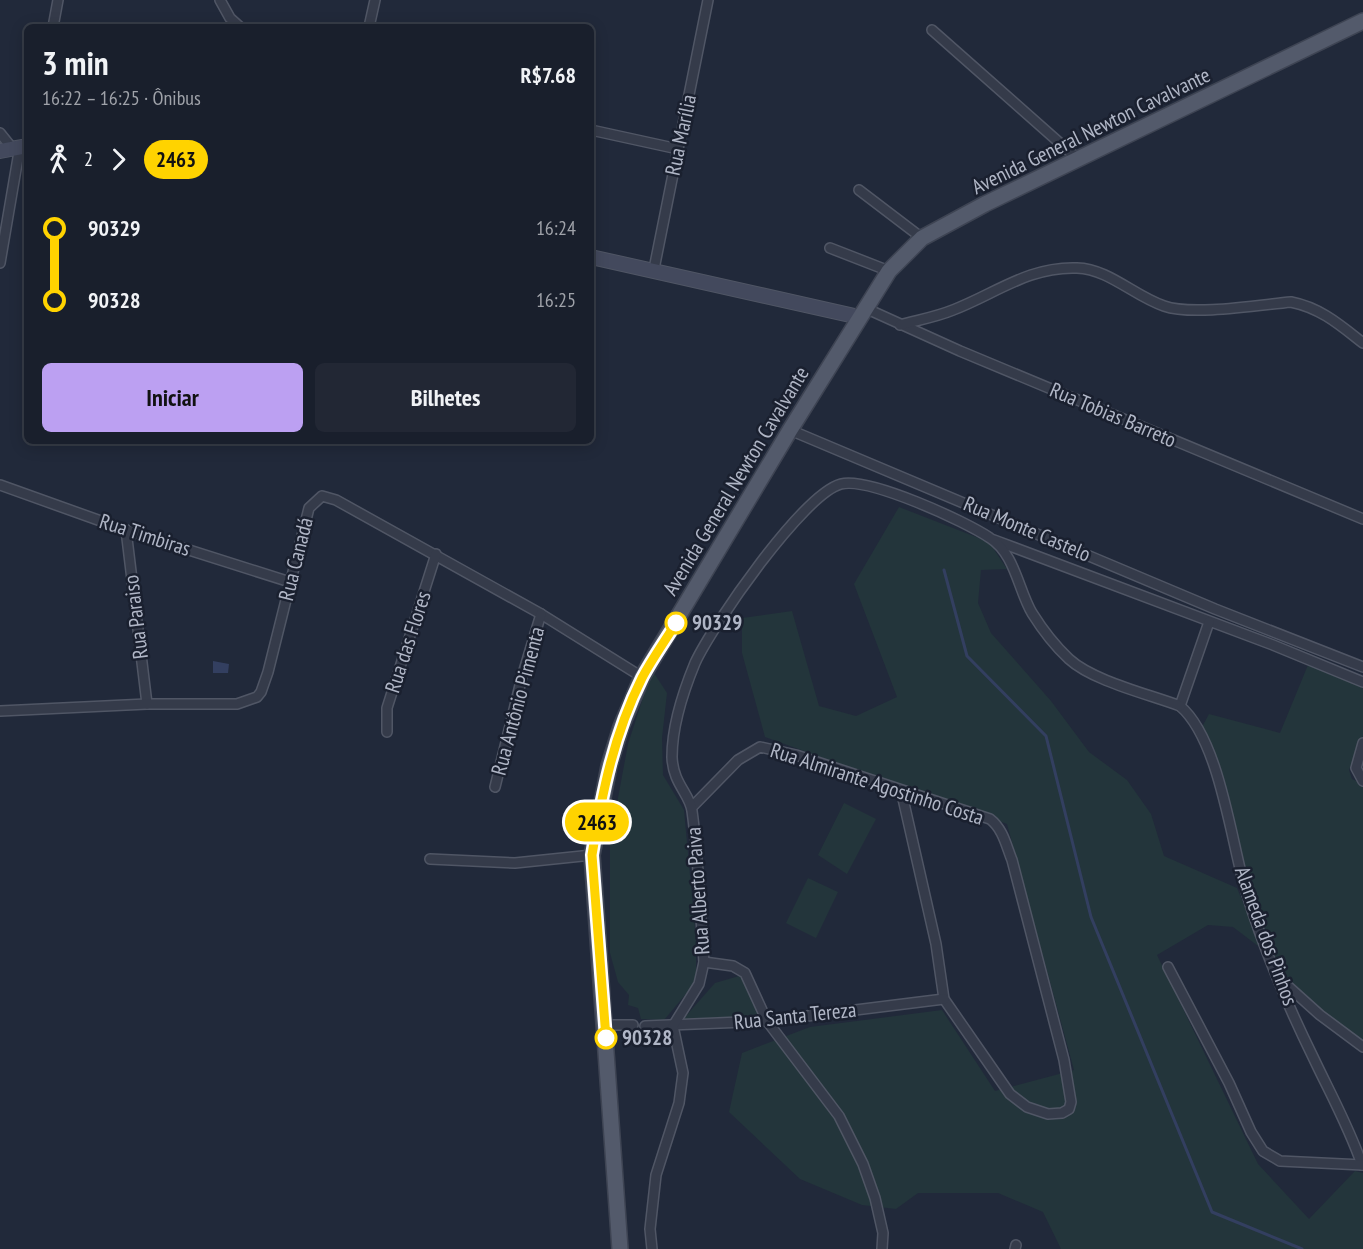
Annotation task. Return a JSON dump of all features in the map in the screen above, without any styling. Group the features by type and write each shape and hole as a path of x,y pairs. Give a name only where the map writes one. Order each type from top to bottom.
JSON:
{"main road":[{"name":"Avenida General Newton Cavalvante","path":"620,1249 592,855 613,749 642,677 790,430 889,271 922,238 985,204 1363,21"},
{"path":"594,258 862,312"}],"street":[{"path":"53,24 58,0"},
{"path":"220,0 230,18 237,24"},
{"path":"370,24 375,0"},
{"name":"Rua Marília","path":"654,269 708,0"},
{"path":"932,30 1080,160"},
{"path":"594,131 678,149"},
{"path":"0,133 15,148 0,263"},
{"path":"859,190 922,238"},
{"path":"830,248 889,271"},
{"path":"900,325 952,311 1010,282 1046,271 1076,268 1102,273 1146,298 1173,309 1291,302 1305,305 1329,315 1363,343"},
{"name":"Rua Tobias Barreto","path":"862,312 900,325 1363,519"},
{"name":"Rua Monte Castelo","path":"790,430 1363,667"},
{"path":"692,807 675,776 672,758 683,694 696,661 757,566 824,493 840,484 878,486 992,539 1363,682"},
{"name":"Rua Timbiras","path":"0,485 126,530 290,582"},
{"name":"Rua Canadá","path":"0,711 147,704 237,704 257,697 268,672 309,508 322,496 342,503 436,554 642,677"},
{"name":"Rua Paraiso","path":"126,530 147,704"},
{"path":"992,539 1007,558 1031,612 1070,660 1097,675 1180,706 1209,622"},
{"name":"Rua das Flores","path":"387,732 387,708 436,554"},
{"name":"Rua Antônio Pimenta","path":"495,787 522,677 541,615"},
{"name":"Alameda dos Pinhos","path":"1180,706 1190,715 1204,741 1226,808 1245,888 1279,979 1312,1057 1341,1110 1363,1165"},
{"path":"1363,743 1357,758 1358,775 1363,781"},
{"name":"Rua Almirante Agostinho Costa","path":"692,807 738,760 760,747 796,755 990,819 1000,830 1019,887 1064,1060 1071,1102 1069,1109 1062,1113 1048,1114 1027,1107 1010,1095 944,999"},
{"path":"901,790 936,944 944,999"},
{"name":"Rua Alberto Paiva","path":"673,1026 699,984 704,962 692,807"},
{"path":"430,859 515,863 592,855"},
{"path":"704,962 733,966 744,973 767,1021 839,1116 863,1164 879,1210 883,1233 882,1249"},
{"path":"1168,967 1229,1083 1251,1132 1263,1151 1280,1161 1363,1165"},
{"path":"1279,979 1320,1015 1363,1047"},
{"name":"Rua Santa Tereza","path":"645,1026 767,1021 944,999"},
{"path":"605,1025 633,1025"},
{"path":"652,1249 650,1229 656,1175 679,1103 683,1073 673,1026"}],"shaded area":[{"path":"899,507 989,542 1007,569 981,570 978,603 991,633 1051,701 1089,752 1127,780 1151,814 1164,856 1237,888 1262,949 1233,927 1208,925 1157,955 1258,1164 1309,1219 1355,1171 1363,1173 1363,1249 1061,1249 1043,1212 998,1193 918,1193 896,1209 862,1205 800,1179 729,1112 742,1053 810,1027 942,1010 995,1091 1074,1070 1007,824 765,737 742,653 742,618 792,611 819,706 856,716 897,697 854,584"},
{"path":"1308,665 1363,687 1363,736 1349,770 1352,779 1363,784 1363,1040 1318,1008 1281,973 1249,887 1202,727 1209,714 1280,733"},
{"path":"652,670 667,693 662,738 663,775 684,810 696,940 696,982 664,1020 641,1019 638,1008 628,1005 629,995 618,982 610,953 610,841 628,744"},
{"path":"844,803 876,819 847,874 818,855"},
{"path":"808,878 838,892 816,938 786,923"},
{"path":"739,976 747,983 763,1020 685,1021 685,1017 715,983"}],"water":[{"path":"213,661 229,664 228,673 213,673"}],"waterway":[{"path":"944,570 967,656 1046,736 1091,917 1212,1212 1302,1249"}],"bus line":[{"name":"2463","path":"606,1038 592,855 595,836 613,749 621,727 642,677 676,623"}],"place":[{"name":"90329","path":"676,623"},
{"name":"90328","path":"606,1038"}]}
